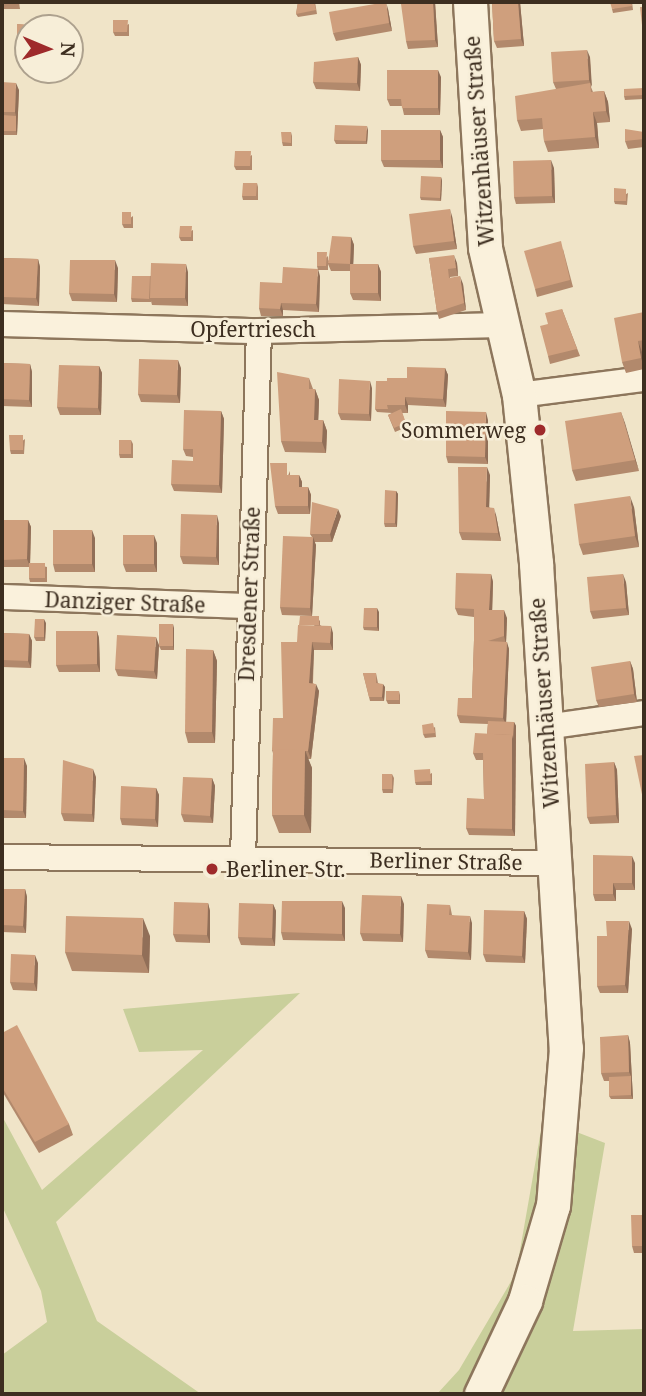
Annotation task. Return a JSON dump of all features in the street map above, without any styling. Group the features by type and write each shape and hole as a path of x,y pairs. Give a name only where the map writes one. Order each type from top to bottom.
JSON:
{"main road":[{"name":"Witzenhäuser Straße","path":"470,2 485,248 519,394 566,1048 554,1205 525,1301 481,1394"}],"street":[{"name":"Opfertriesch","path":"2,324 259,331 503,325"},
{"name":"Dresdener Straße","path":"243,857 247,606 259,331"},
{"path":"519,394 644,379"},
{"name":"Danziger Straße","path":"2,597 247,606"},
{"path":"545,727 644,713"},
{"name":"Berliner Straße","path":"2,857 243,857 554,863"}],"green space":[{"path":"300,993 56,1222 97,1321 201,1394 2,1394 2,1355 47,1322 41,1291 2,1206 2,1116 42,1190 203,1050 139,1052 123,1009"},
{"path":"543,1119 605,1143 573,1331 644,1329 644,1394 437,1394 459,1370 516,1273"}],"building":[{"path":"298,2 314,2 316,10 296,14"},
{"path":"386,2 389,23 333,33 329,12"},
{"path":"433,2 435,40 406,41 401,4"},
{"path":"492,2 518,2 521,39 494,41"},
{"path":"610,2 631,2 632,6 612,9"},
{"path":"640,7 644,7 644,25 642,25"},
{"path":"113,20 128,20 127,32 113,32"},
{"path":"587,50 589,80 553,82 551,52"},
{"path":"358,57 357,83 313,82 314,62"},
{"path":"387,70 438,70 438,108 402,108 401,99 387,99"},
{"path":"2,82 14,83 15,112 2,112"},
{"path":"590,83 591,92 604,91 606,111 593,112 595,137 544,141 542,118 517,120 515,96"},
{"path":"644,88 644,95 624,96 624,89"},
{"path":"2,115 16,116 16,131 2,131"},
{"path":"335,125 367,126 366,141 334,140"},
{"path":"625,129 644,132 644,139 625,141"},
{"path":"381,130 440,130 440,160 381,160"},
{"path":"281,132 291,132 291,143 282,142"},
{"path":"235,151 251,151 250,166 234,166"},
{"path":"551,160 552,196 514,197 513,161"},
{"path":"421,176 441,177 440,198 420,197"},
{"path":"243,183 257,183 256,196 242,196"},
{"path":"614,188 626,189 626,201 614,201"},
{"path":"450,209 454,241 413,246 409,214"},
{"path":"122,212 131,212 131,224 122,224"},
{"path":"180,226 192,226 191,237 179,237"},
{"path":"332,236 351,237 350,264 328,263"},
{"path":"561,241 570,280 535,289 524,251"},
{"path":"317,252 327,252 326,266 317,266"},
{"path":"454,255 456,268 448,269 449,278 460,276 464,303 437,312 429,258"},
{"path":"2,258 38,259 36,298 2,297"},
{"path":"70,260 115,260 114,294 69,293"},
{"path":"151,263 186,264 185,298 150,298"},
{"path":"350,264 378,264 378,293 350,293"},
{"path":"283,267 318,269 316,304 281,303 280,309 259,308 260,282 282,283"},
{"path":"132,276 150,276 149,299 131,298"},
{"path":"562,309 577,349 548,356 540,326 548,324 545,313"},
{"path":"644,312 644,340 638,341 641,358 622,362 614,318"},
{"path":"139,359 178,360 177,395 138,394"},
{"path":"2,363 30,364 29,400 2,399"},
{"path":"59,365 99,366 98,408 57,407"},
{"path":"407,367 445,368 443,399 405,397 405,405 387,405 387,378 407,378"},
{"path":"277,372 309,378 309,389 315,389 314,420 323,420 322,442 281,441"},
{"path":"339,379 370,381 369,414 338,413"},
{"path":"376,381 387,381 388,409 375,409"},
{"path":"401,409 406,423 394,428 388,415"},
{"path":"184,410 221,411 219,485 171,484 172,460 193,461 193,449 183,449"},
{"path":"446,411 486,412 485,457 446,456"},
{"path":"621,412 635,460 572,470 565,421"},
{"path":"9,435 23,435 23,450 10,450"},
{"path":"119,440 131,440 131,454 119,454"},
{"path":"270,463 287,463 287,475 299,475 299,487 308,487 308,506 275,506"},
{"path":"458,467 487,467 486,507 494,508 498,533 459,532"},
{"path":"385,490 396,491 395,523 384,523"},
{"path":"630,496 635,536 579,544 574,504"},
{"path":"312,502 338,509 330,534 310,534"},
{"path":"181,514 217,515 216,557 180,556"},
{"path":"2,520 28,520 27,559 2,560"},
{"path":"53,530 92,530 92,564 53,564"},
{"path":"123,535 154,535 154,564 123,564"},
{"path":"283,536 313,537 310,608 280,607"},
{"path":"29,563 45,563 45,578 29,578"},
{"path":"456,573 491,574 489,610 504,610 504,636 488,641 507,642 503,718 457,715 458,698 472,698 474,609 455,608"},
{"path":"623,574 626,608 590,611 587,577"},
{"path":"364,608 377,608 377,627 363,627"},
{"path":"300,616 319,616 319,625 299,625"},
{"path":"35,619 44,619 44,637 34,637"},
{"path":"159,624 173,624 173,646 159,646"},
{"path":"298,625 331,626 330,643 312,642 309,683 316,684 308,751 272,750 273,718 283,718 281,642 297,642"},
{"path":"56,631 97,631 97,664 56,665"},
{"path":"2,633 29,634 28,661 2,660"},
{"path":"117,635 156,637 154,671 115,669"},
{"path":"186,649 213,650 212,732 185,732"},
{"path":"630,661 634,694 596,700 591,667"},
{"path":"363,673 376,673 376,683 383,684 382,697 369,697"},
{"path":"386,691 399,691 399,700 386,700"},
{"path":"488,721 514,722 513,739 512,735 487,734"},
{"path":"433,723 435,733 423,734 422,725"},
{"path":"475,733 512,735 512,829 466,828 467,798 484,799 483,753 473,753"},
{"path":"273,749 305,750 304,815 272,815"},
{"path":"644,755 644,804 634,756"},
{"path":"2,758 24,758 23,811 2,810"},
{"path":"63,760 93,769 92,814 61,813"},
{"path":"614,762 616,815 587,817 585,764"},
{"path":"430,769 431,781 415,782 414,770"},
{"path":"382,774 392,774 392,789 382,789"},
{"path":"183,777 212,778 210,816 181,814"},
{"path":"121,786 156,788 155,819 120,818"},
{"path":"593,855 632,856 632,883 613,883 613,894 593,894"},
{"path":"2,889 25,889 23,926 2,925"},
{"path":"362,895 401,896 400,934 360,933"},
{"path":"282,901 342,901 342,934 281,932"},
{"path":"174,902 208,903 207,935 173,934"},
{"path":"239,903 273,904 272,938 238,937"},
{"path":"427,904 450,905 449,915 470,916 468,952 425,950"},
{"path":"484,910 524,911 522,956 483,954"},
{"path":"66,916 143,918 142,955 65,952"},
{"path":"606,921 629,921 625,985 597,986 597,936 607,936"},
{"path":"11,954 35,955 34,983 10,982"},
{"path":"17,1025 69,1124 35,1142 2,1087 2,1033"},
{"path":"628,1035 629,1072 601,1073 600,1037"},
{"path":"631,1076 631,1095 609,1096 609,1077"},
{"path":"631,1215 644,1215 644,1246 632,1246"}],"place":[{"name":"Sommerweg","path":"540,430"},
{"name":"Berliner Str.","path":"212,869"}]}
